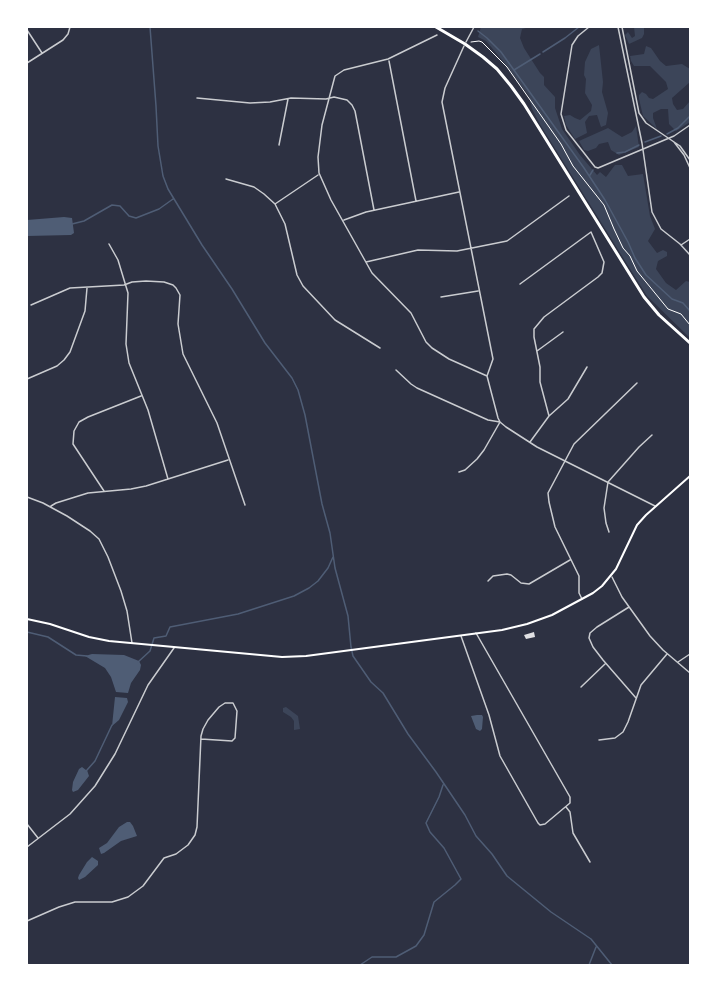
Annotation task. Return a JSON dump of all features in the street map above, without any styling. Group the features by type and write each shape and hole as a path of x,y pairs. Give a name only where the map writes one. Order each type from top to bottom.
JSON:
{"main road":[{"path":"436,27 465,44 496,69 511,86 644,297 659,315 690,343"},
{"path":"27,619 99,639 132,644 282,657 347,651 509,628 536,621 561,610 602,586 616,570 634,529 640,521 690,476"}],"street":[{"path":"27,63 63,40 70,27"},
{"path":"459,472 465,470 477,459 500,422 488,376 493,359 442,97 474,27"},
{"path":"588,27 578,36 570,51 561,114 566,130 596,168 668,138 690,124"},
{"path":"620,27 654,217 661,229 690,255"},
{"path":"620,27 639,113 646,123 680,146 690,160"},
{"path":"27,30 42,54"},
{"path":"437,35 388,59 344,70 337,74 334,78 320,136 319,175 375,277 411,313 423,338 432,348 449,359 488,376"},
{"path":"388,59 417,201"},
{"path":"197,98 250,103 288,98 334,97 349,102 354,108 375,210"},
{"path":"279,146 288,98"},
{"path":"673,142 684,155 690,168"},
{"path":"275,204 319,175"},
{"path":"226,179 254,187 275,204 285,224 297,275 303,286 335,320 380,348"},
{"path":"344,221 375,210 460,192"},
{"path":"366,262 418,250 448,252 500,243 511,239 569,196"},
{"path":"520,284 591,232 604,262 603,271 544,317 538,323 534,333 540,367 540,382 549,416"},
{"path":"681,245 690,238"},
{"path":"109,244 118,260 126,284 127,354 130,368 155,431 168,479"},
{"path":"31,305 70,288 132,282 164,282 173,285 179,291 181,298 178,324 181,346 186,361 217,423 245,505"},
{"path":"27,379 57,366 70,352 85,311 87,287"},
{"path":"441,297 479,290"},
{"path":"537,351 563,332"},
{"path":"530,443 549,416 568,399 587,367"},
{"path":"396,369 417,388 488,420 500,422 530,443 656,506"},
{"path":"582,599 579,593 579,576 555,527 548,496 574,444 637,383"},
{"path":"104,491 73,444 75,428 79,422 88,417 142,396"},
{"path":"609,532 604,508 608,482 652,435"},
{"path":"51,507 56,503 91,492 139,488 229,459"},
{"path":"27,497 51,507 90,531 102,543 127,611 132,644"},
{"path":"488,581 493,576 507,574 521,583 529,584 571,559"},
{"path":"612,576 629,607 650,636 690,673"},
{"path":"629,607 597,627 589,634 589,638 606,663 636,698"},
{"path":"460,635 491,721 500,756 535,819 540,825 545,824 571,801 569,795 476,633"},
{"path":"27,847 70,814 95,786 120,744 148,686 175,647"},
{"path":"599,740 615,738 623,732 643,681 667,654"},
{"path":"677,662 690,654"},
{"path":"581,687 606,663"},
{"path":"27,921 75,902 112,902 128,897 143,886 164,858 176,854 188,845 197,827 201,739 203,729 214,712 225,703 233,703 237,711 235,738 232,741 201,739"},
{"path":"566,806 570,812 573,833 590,862"},
{"path":"27,824 38,838"},
{"path":"451,965 459,965"}],"path":[{"path":"471,42 479,40 482,42 507,67 561,144 573,166 604,205 623,248 630,256 637,271 668,309 681,314 690,325"}],"shaded area":[{"path":"481,27 530,27 522,29 520,38 524,48 544,77 544,85 555,97 555,108 562,129 580,155 597,175 600,172 606,177 615,165 622,165 628,176 643,174 650,216 655,229 648,241 657,253 663,250 667,252 667,256 658,261 656,269 666,283 676,290 686,281 690,282 690,338 647,296 541,126 532,109 529,96 486,41 478,37"},
{"path":"634,27 644,27 644,34 642,38 629,44 625,35 628,32 632,38 635,36"},
{"path":"599,45 602,92 608,113 606,125 601,127 597,115 589,116 585,122 587,133 575,139 566,125 564,116 570,115 580,120 591,111 592,105 585,93 585,62 591,49"},
{"path":"646,46 651,48 666,66 682,64 690,69 690,82 672,98 677,110 683,109 690,101 690,122 676,131 669,124 668,109 661,109 653,113 657,129 643,116 639,95 642,92 653,99 668,89 666,82 650,66 634,66 631,61 630,56 644,54"},
{"path":"636,126 639,147 619,155 611,150 608,142 599,144 588,151 584,150 579,141 608,128 622,137 632,132"},
{"path":"72,218 74,233 71,235 27,236 27,220"},
{"path":"92,654 124,655 139,661 140,670 131,683 128,693 116,692 105,668 85,656"},
{"path":"115,697 127,698 128,702 119,720 112,726"},
{"path":"286,707 298,716 300,729 294,730 294,721 283,712 283,708"},
{"path":"471,716 483,717 480,731 476,729"},
{"path":"82,767 87,770 89,776 78,790 73,792 73,782"},
{"path":"127,822 133,826 137,836 121,841 101,854 99,848"},
{"path":"92,857 98,861 98,865 79,880 79,875"}],"building":[{"path":"534,632 535,637 526,639 524,635"}],"waterway":[{"path":"150,27 158,146 163,176 168,189 202,245 298,390 330,533 335,568 348,616 353,656 371,682 383,693 408,734 465,815 476,836 507,876 551,912 591,939 612,965"},
{"path":"543,52 579,27"},
{"path":"478,31 501,52 584,168 605,200 646,275 672,299 683,303 690,311"},
{"path":"514,70 540,54"},
{"path":"667,134 678,128 690,116"},
{"path":"645,142 661,136"},
{"path":"617,153 639,145"},
{"path":"590,175 593,170"},
{"path":"72,224 84,221 112,205 120,206 129,216 136,218 159,209 173,199"},
{"path":"138,662 150,651 154,638 166,636 170,627 238,614 294,596 309,588 318,581 333,557"},
{"path":"27,632 48,637 76,655 87,656"},
{"path":"87,770 95,761 112,725"},
{"path":"360,965 372,957 396,957 416,946 424,935 434,902 461,879 444,848 430,832 426,823 443,785"},
{"path":"589,965 596,947"}]}
